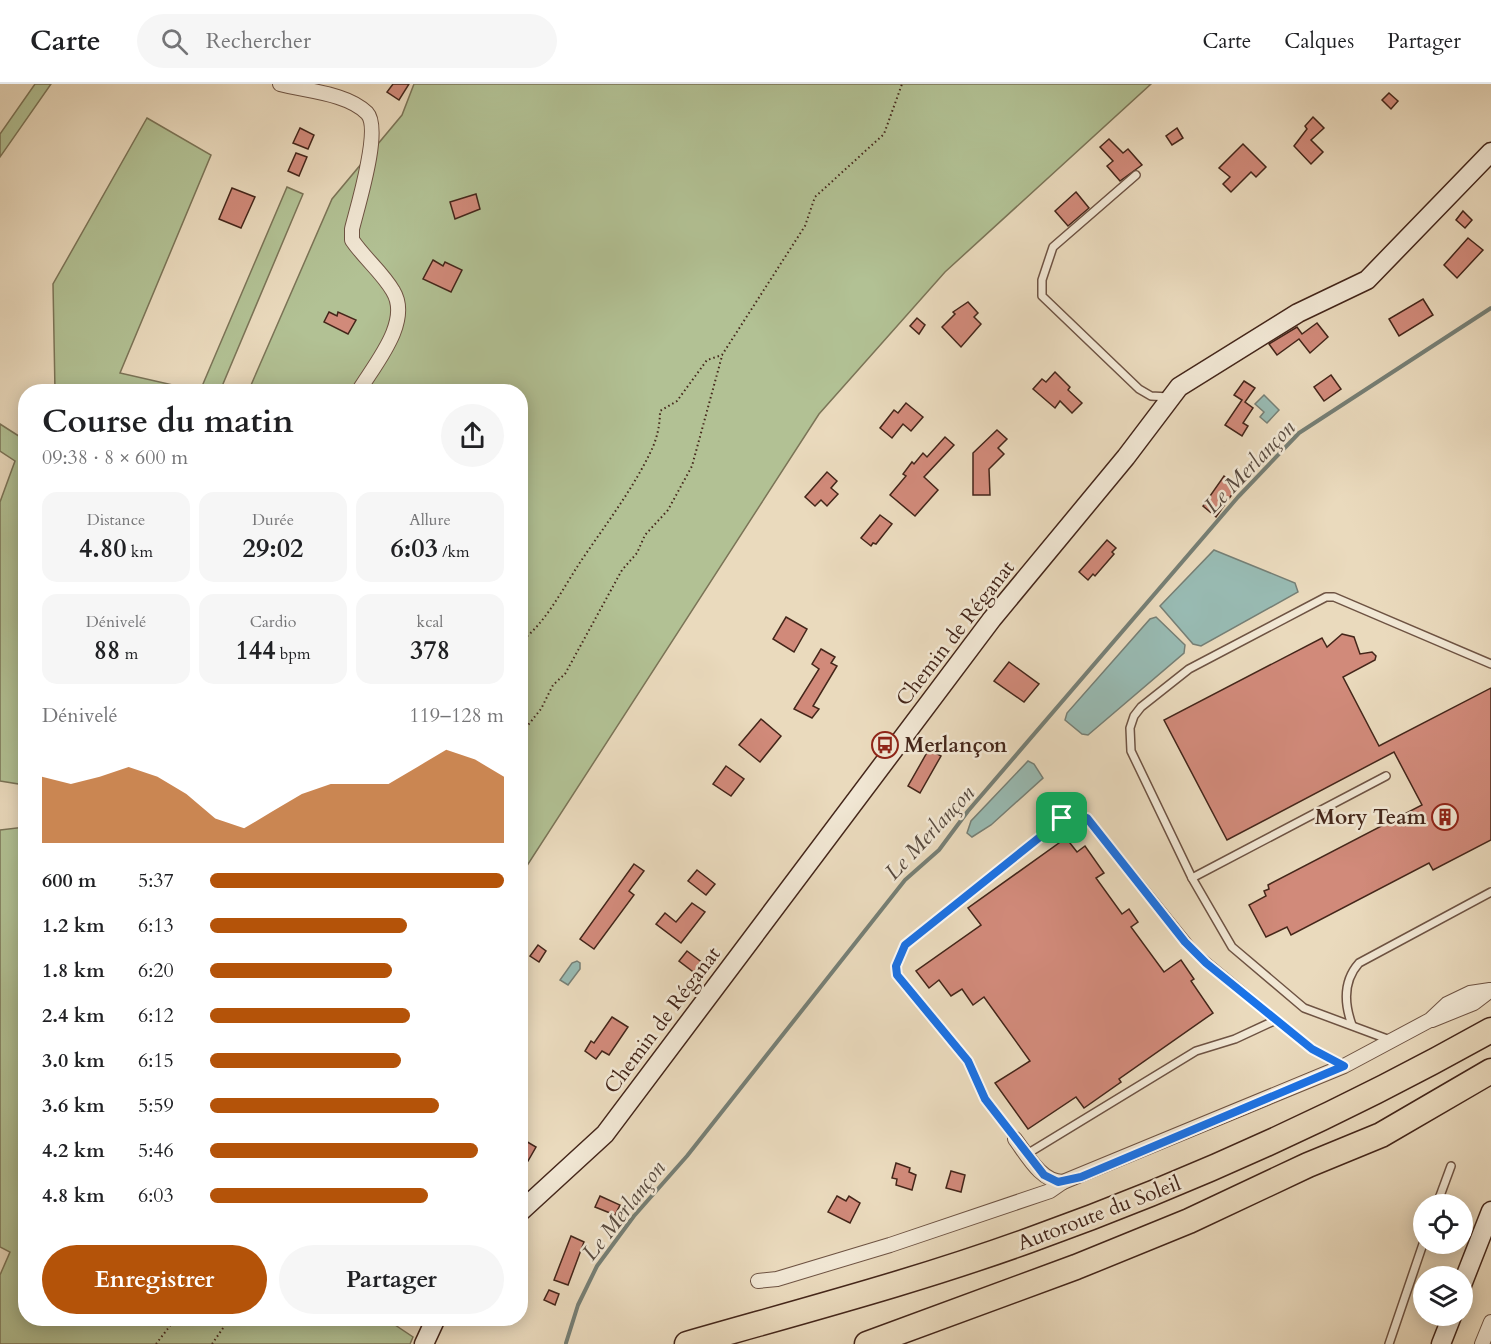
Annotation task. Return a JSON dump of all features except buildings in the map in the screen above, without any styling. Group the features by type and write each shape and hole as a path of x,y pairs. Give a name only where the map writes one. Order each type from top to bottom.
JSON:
{"highway":[{"name":"Autoroute du Soleil","path":"687,1344 895,1286 1030,1240 1144,1197 1276,1140 1386,1088 1491,1030"},
{"name":"Autoroute du Soleil","path":"867,1344 1076,1267 1189,1221 1308,1165 1381,1135 1486,1075"}],"street":[{"path":"280,84 344,100 368,115 372,123 368,164 352,229 352,240 393,291 398,303 399,316 392,333 363,384"},
{"name":"Chemin de Réganat","path":"528,1205 605,1134 992,619 1126,457 1179,387 1298,313 1367,280 1491,152"},
{"path":"758,1281 777,1279 890,1245 1050,1191 1064,1182 1344,1066 1430,1020 1447,1004 1470,993 1491,990"},
{"path":"1015,1138 1048,1178 1064,1182"},
{"path":"1472,1266 1484,1243 1491,1210"},
{"path":"1482,1344 1491,1322"},
{"path":"424,1344 432,1326"},
{"path":"1441,1344 1448,1326"}],"lane":[{"path":"1136,175 1053,247 1042,280 1042,296 1138,389 1151,396 1172,398"},
{"path":"1394,1041 1304,1008 1238,953 1227,940 1192,878 1131,751 1128,740 1130,728 1141,707 1189,669 1310,603 1326,597 1334,597 1491,664"},
{"path":"1192,878 1386,776"},
{"path":"1015,1138 985,1099 968,1061 897,975 896,966 905,945 1070,813 1087,818 1185,942 1312,1049 1344,1066"},
{"path":"1352,1025 1348,1014 1346,990 1348,980 1359,963 1491,892"},
{"path":"1027,1154 1196,1051 1234,1040 1275,1020"},
{"path":"1440,1194 1450,1166"},
{"path":"1389,1344 1420,1254"}],"path":[{"path":"528,725 541,709 553,685 565,674 622,570 637,553 645,535 668,510 692,466 722,356 805,226 815,197 884,134 902,84"},
{"path":"528,636 553,603 652,451 660,425 660,411 677,400 707,360 722,356"},
{"path":"156,1344 170,1326"},
{"path":"212,1344 224,1326"}],"green space":[{"path":"35,84 51,84 0,157 0,134"},
{"path":"414,84 1151,84 945,272 819,414 528,864 528,384 251,384 332,199 402,115"},
{"path":"147,118 211,155 120,373 168,384 55,384 53,284"},
{"path":"287,187 303,194 223,384 203,384"},
{"path":"0,424 18,436 18,784 0,781 0,502 15,461 0,451"},
{"path":"18,828 18,1326 396,1326 413,1337 410,1344 0,1344 0,1275 10,1252 0,1247 0,830"}],"water":[{"path":"1264,395 1279,410 1267,423 1260,417 1264,412 1255,404"},
{"path":"1214,550 1295,583 1298,592 1201,646 1193,644 1160,606"},
{"path":"1156,617 1185,645 1184,653 1088,735 1082,734 1065,720 1067,713 1150,619"},
{"path":"1028,761 1034,764 1043,778 991,825 972,837 967,833 971,821"},
{"path":"577,961 580,963 580,969 568,985 560,980 572,963"}],"waterway":[{"name":"Le Merlançon","path":"566,1343 578,1305 597,1266 634,1216 687,1156 905,880 939,850 968,811 1238,497 1299,433 1491,308"}],"place":[{"name":"Merlançon","path":"885,745"},
{"name":"Mory Team","path":"1445,817"}],"route":[{"path":"1070,813 1080,814 1087,818 1185,942 1206,963 1312,1049 1344,1066 1081,1177 1058,1182 1044,1175 985,1099 975,1072 968,1061 897,975 896,966 905,945 1062,818 1070,813"}]}
